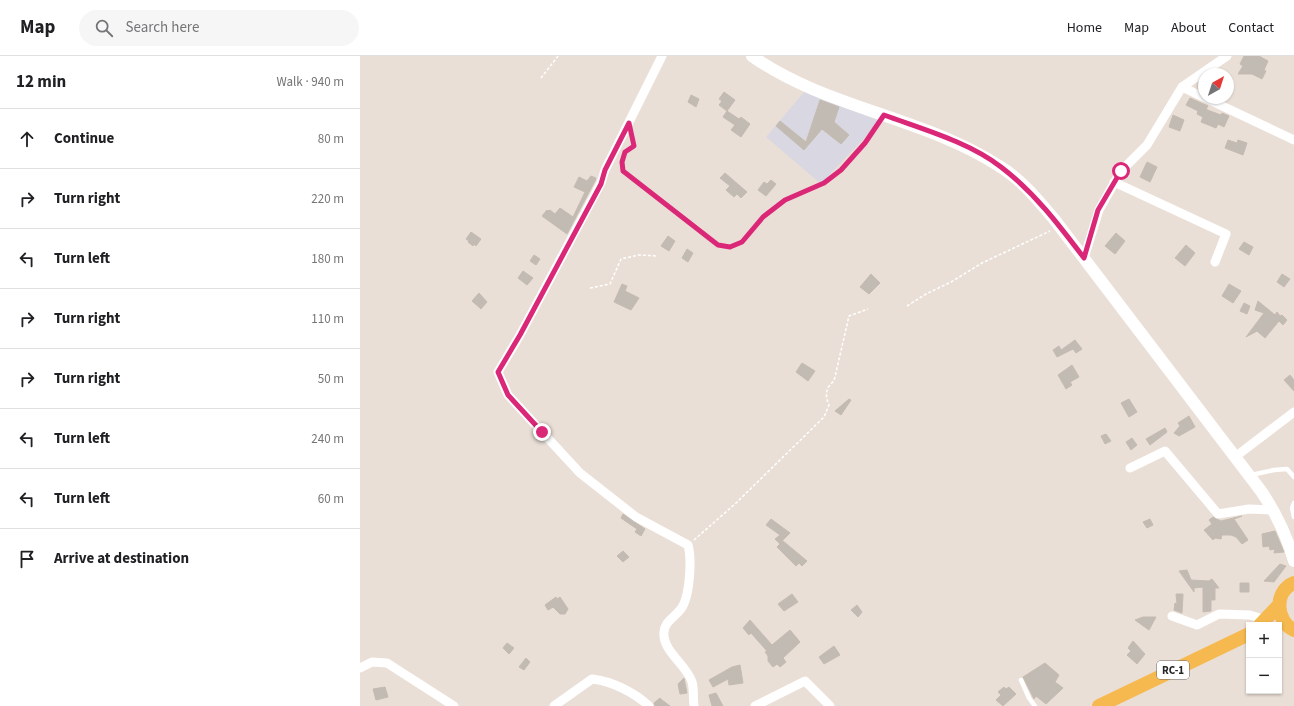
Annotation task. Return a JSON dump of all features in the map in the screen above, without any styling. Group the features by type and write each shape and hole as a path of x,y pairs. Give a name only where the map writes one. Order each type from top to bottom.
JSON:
{"main road":[{"path":"1286,627 1279,612 1279,605 1285,589 1294,582"},
{"path":"1264,622 1279,605"},
{"name":"RC-1","path":"1099,706 1246,635"}],"street":[{"path":"662,56 605,170 601,184 520,335 498,372 508,395 580,473 636,517 688,545 690,553 686,600 680,610 665,626 664,633 669,648 691,680 694,706"},
{"path":"752,56 762,64 818,91 961,144 1000,166 1031,192 1059,225 1250,476 1273,510 1289,544 1294,561"},
{"path":"1084,258 1098,210 1121,171 1147,145 1182,87 1227,56"},
{"path":"1182,87 1294,140"},
{"path":"1114,182 1226,234 1215,262"},
{"path":"1235,457 1294,412"},
{"path":"1130,468 1165,451 1218,514 1248,508 1273,510"},
{"path":"1172,616 1197,625 1219,614 1250,615 1261,622"},
{"path":"360,668 372,662 387,663 454,706"},
{"path":"554,706 592,679 600,680 641,698 649,706"},
{"path":"755,706 805,681 830,706"}],"lane":[{"path":"1250,476 1274,470 1288,469 1294,477"},
{"path":"1293,506 1294,517"},
{"path":"1021,680 1029,698 1035,706"}],"path":[{"path":"541,78 558,56"},
{"path":"629,123 634,146 625,152 622,162 623,171 718,245 730,247 742,242 763,217 785,200 824,183 841,170 865,143 884,115"},
{"path":"907,306 982,263 1018,245 1046,234 1059,225"},
{"path":"590,288 610,284 621,259 640,255 658,256"},
{"path":"688,545 735,504 824,417 829,405 826,397 829,385 834,381 849,316 868,309"}],"shaded area":[{"path":"804,92 880,121 821,184 766,137"}],"building":[{"path":"1244,56 1259,56 1268,61 1264,70 1266,71 1262,79 1252,74 1238,74 1243,66 1240,64"},
{"path":"724,92 735,100 727,111 719,105 722,101 719,99"},
{"path":"691,95 699,99 696,107 688,102"},
{"path":"1190,98 1198,102 1198,104 1208,106 1206,109 1210,111 1229,116 1224,127 1218,124 1216,128 1201,122 1203,117 1197,114 1198,111 1186,105"},
{"path":"820,100 839,107 834,122 849,135 841,144 822,129 804,150 776,126 780,121 806,142"},
{"path":"727,111 739,119 741,117 750,124 741,137 731,130 735,125 723,117"},
{"path":"1173,115 1184,120 1180,131 1169,127"},
{"path":"1228,140 1237,143 1238,140 1247,143 1243,155 1225,148"},
{"path":"1147,162 1157,167 1150,182 1140,177"},
{"path":"725,173 747,192 741,198 737,194 734,197 726,190 730,186 720,178"},
{"path":"591,176 596,178 595,181 567,234 542,216 547,210 550,210 555,214 560,208 573,217 585,192 574,187 579,177 587,181"},
{"path":"771,180 776,184 766,196 758,190 764,182 767,184"},
{"path":"471,232 481,239 476,246 474,244 473,246 466,239"},
{"path":"1116,233 1125,241 1115,254 1105,246"},
{"path":"668,236 675,241 669,251 661,246"},
{"path":"1244,242 1253,247 1249,255 1239,249"},
{"path":"1186,245 1195,253 1185,266 1175,258"},
{"path":"687,249 693,253 688,262 682,258"},
{"path":"534,255 540,259 536,265 530,261"},
{"path":"523,271 533,278 527,285 518,278"},
{"path":"871,274 880,283 869,294 860,287"},
{"path":"1282,274 1290,279 1284,287 1277,282"},
{"path":"622,284 627,286 625,291 639,298 631,310 614,302"},
{"path":"1229,284 1241,291 1233,303 1222,296"},
{"path":"479,293 487,302 481,309 472,301"},
{"path":"1258,301 1275,315 1277,312 1280,316 1282,315 1287,320 1283,325 1279,321 1265,338 1257,331 1246,337 1264,313 1255,310"},
{"path":"1244,303 1250,306 1247,314 1240,311"},
{"path":"1075,340 1082,349 1076,353 1073,349 1057,357 1053,350 1059,346 1061,350"},
{"path":"802,363 815,371 808,381 796,372"},
{"path":"1072,365 1079,377 1070,382 1072,385 1066,389 1058,375"},
{"path":"1290,375 1294,380 1294,391 1284,380"},
{"path":"849,399 851,400 841,415 835,411"},
{"path":"1129,399 1137,412 1129,417 1121,403"},
{"path":"1189,416 1195,427 1179,436 1174,433 1180,426 1178,423"},
{"path":"1165,428 1167,432 1150,445 1146,439"},
{"path":"1106,434 1111,441 1105,444 1101,436"},
{"path":"1132,438 1137,445 1131,450 1126,442"},
{"path":"623,514 645,529 641,536 635,532 637,529 621,518"},
{"path":"1242,516 1234,519 1248,540 1242,544 1236,537 1231,535 1222,535 1221,539 1215,538 1213,540 1204,530 1212,524 1209,520 1213,517 1221,521"},
{"path":"771,519 790,533 780,543 783,541 807,561 802,566 799,563 796,566 777,547 780,544 775,539 780,535 766,525"},
{"path":"1150,519 1153,525 1147,528 1143,522"},
{"path":"1275,531 1284,552 1274,553 1275,549 1270,550 1269,546 1263,547 1262,534"},
{"path":"623,551 629,557 623,562 617,556"},
{"path":"1280,564 1286,566 1274,582 1264,581"},
{"path":"1187,570 1191,580 1209,581 1212,579 1219,588 1215,588 1215,600 1211,600 1211,611 1203,612 1203,587 1194,588 1194,592 1179,571"},
{"path":"1240,583 1249,583 1249,592 1240,592"},
{"path":"792,594 798,602 784,611 778,604"},
{"path":"1176,594 1183,594 1182,613 1174,610 1175,603 1177,604"},
{"path":"556,597 557,599 560,597 568,609 565,614 560,614 553,607 548,610 545,605"},
{"path":"857,605 862,612 858,617 851,610"},
{"path":"1143,617 1156,617 1149,630 1135,620"},
{"path":"750,620 772,645 790,630 800,642 783,658 786,662 780,667 777,664 773,667 768,661 768,656 765,652 767,651 751,633 749,635 743,628"},
{"path":"1133,641 1145,654 1137,664 1127,655 1131,651 1128,648"},
{"path":"507,643 514,648 509,654 503,648"},
{"path":"834,646 840,655 824,664 819,657"},
{"path":"526,658 530,662 524,670 519,667"},
{"path":"1045,663 1059,675 1055,682 1063,688 1046,704 1036,696 1034,699 1023,677"},
{"path":"740,665 743,683 729,685 728,679 713,687 709,680 732,667"},
{"path":"684,678 687,693 680,694 678,684"},
{"path":"385,687 388,697 376,700 373,689"},
{"path":"1004,687 1006,689 1009,687 1016,694 1003,706 996,700 1001,695 998,692"},
{"path":"716,693 723,706 712,706 709,695"},
{"path":"660,698 670,706 655,706 654,703"}],"route":[{"path":"542,432 508,395 500,380 498,372 520,335 601,184 605,170 629,123 634,146 625,152 622,162 623,171 627,176 718,245 730,247 742,242 763,217 785,200 824,183 841,170 865,143 884,115 961,144 1000,166 1031,192 1084,258 1098,210 1121,171"}]}
